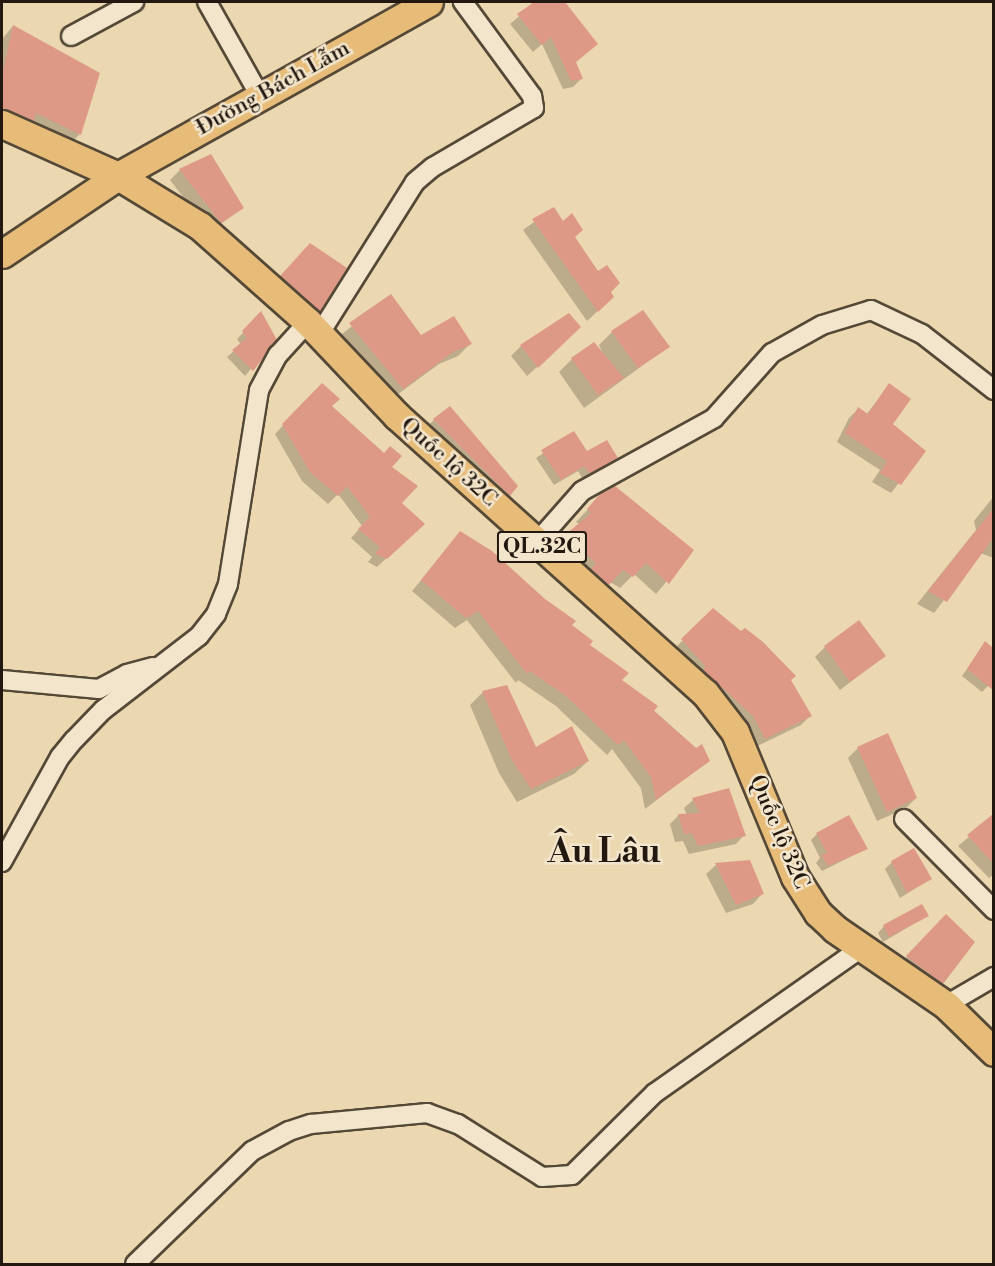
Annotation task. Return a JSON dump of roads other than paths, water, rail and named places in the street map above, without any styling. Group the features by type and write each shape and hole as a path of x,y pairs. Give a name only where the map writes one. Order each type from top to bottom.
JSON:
{"main road":[{"name":"Đường Bách Lẫm","path":"6,255 118,176 429,2"},
{"name":"Quốc lộ 32C","path":"2,124 118,176 200,226 314,328 397,416 722,712 746,752 804,894 835,929 946,1005 993,1052"}],"street":[{"path":"71,36 134,2"},
{"path":"207,2 260,96"},
{"path":"2,862 67,748 102,710 199,636 224,599 260,390 278,355 314,328 415,182 433,167 534,108 532,96 463,2"},
{"path":"537,542 582,491 714,418 772,353 822,325 871,310 922,334 993,390"},
{"path":"2,680 99,689 127,674 162,664"},
{"path":"904,819 993,910"},
{"path":"135,1264 252,1151 289,1131 312,1125 427,1113 458,1124 542,1177 572,1175 655,1094 861,948"},
{"path":"946,1005 993,977"}],"district":[{"name":"Âu Lâu","path":"604,853"}]}
